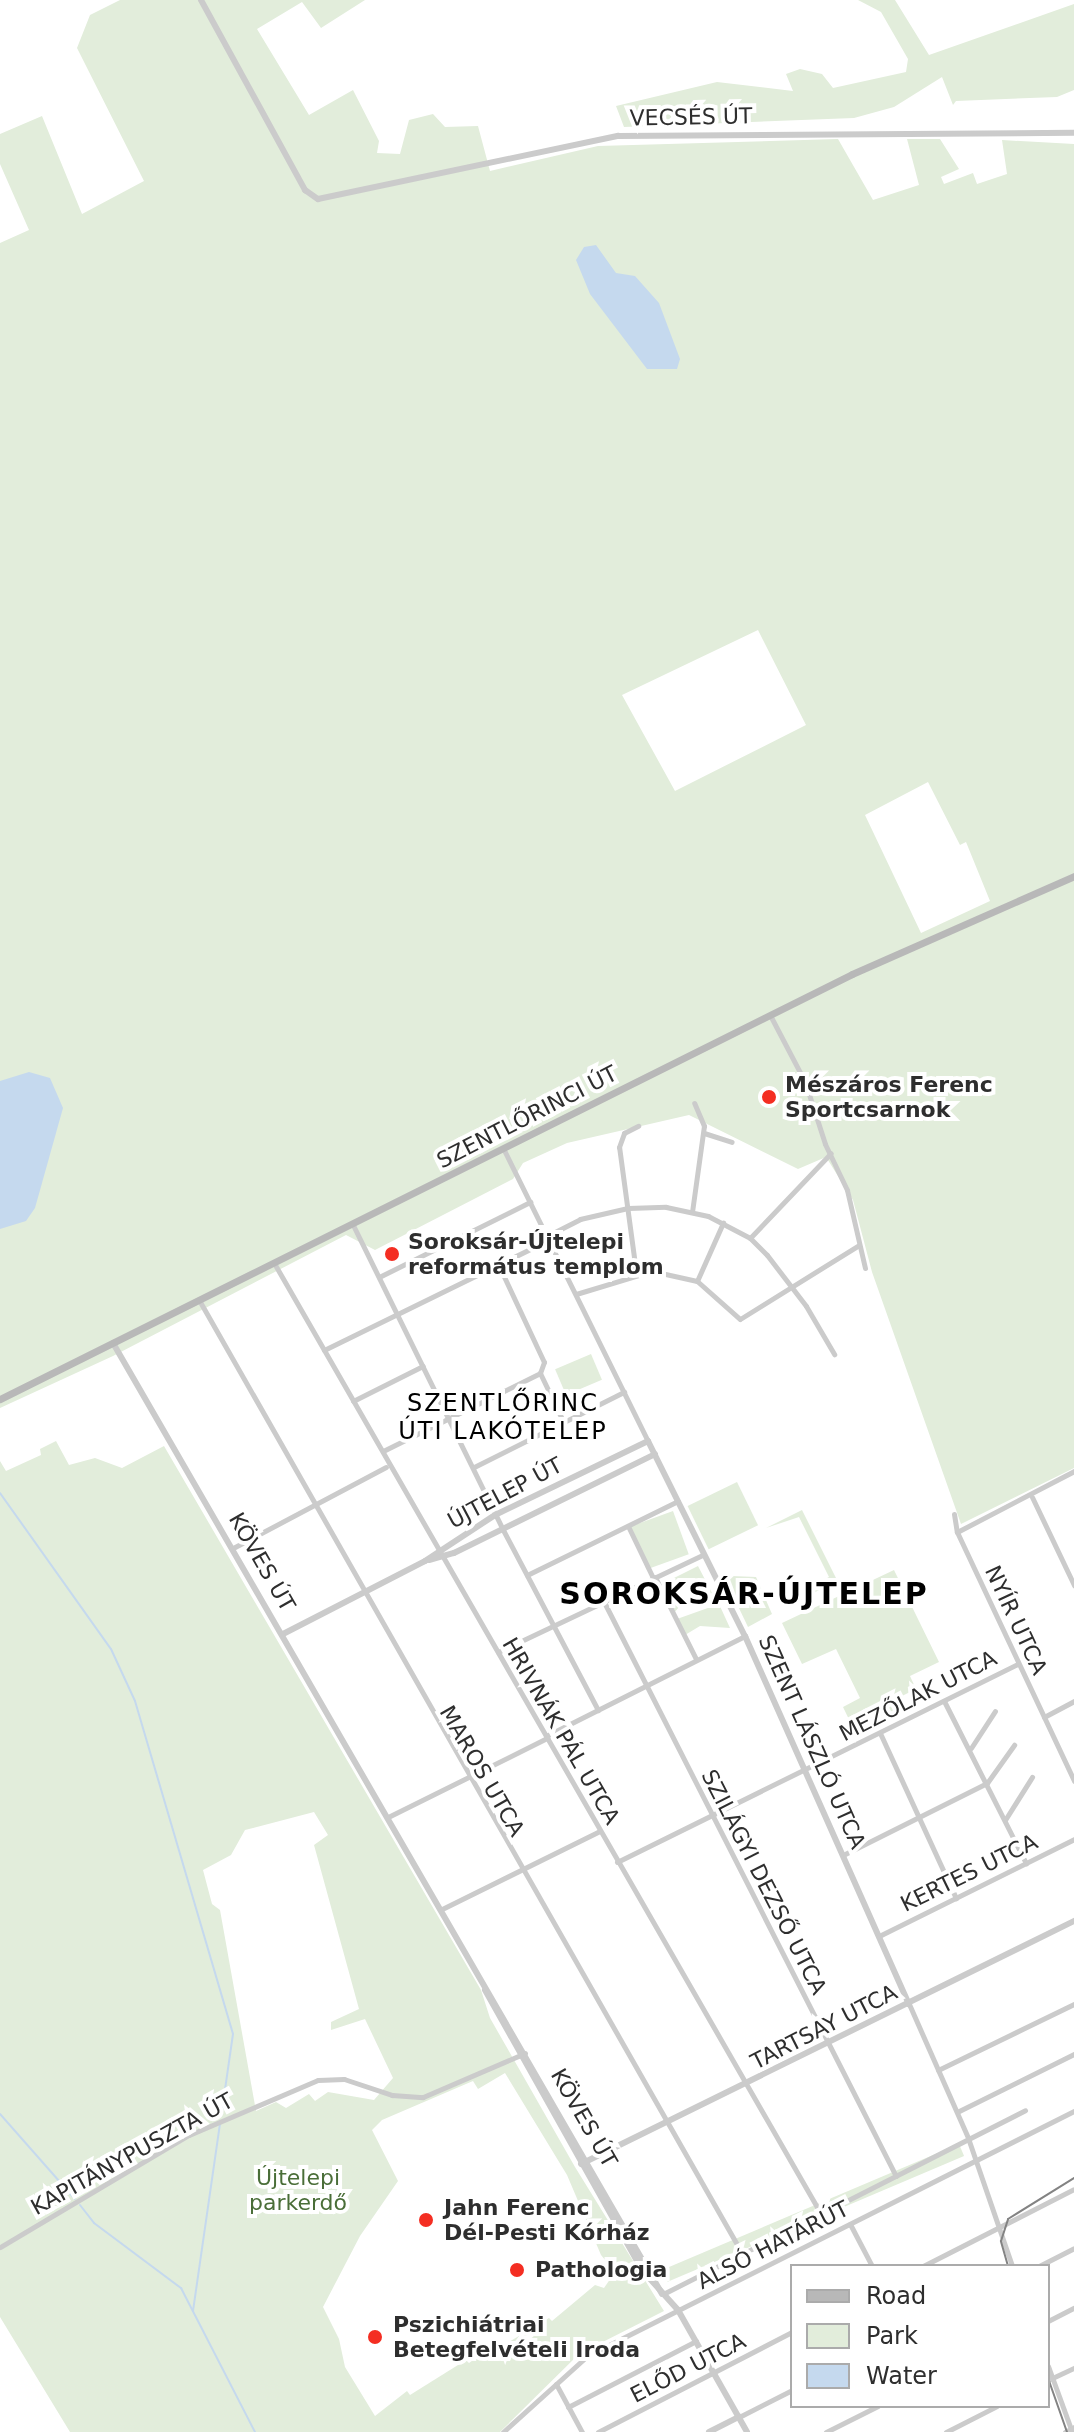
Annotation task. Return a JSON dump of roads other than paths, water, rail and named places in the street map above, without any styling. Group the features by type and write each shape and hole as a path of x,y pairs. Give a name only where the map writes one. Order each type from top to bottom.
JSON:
{"main road":[{"name":"SZENTLŐRINCI ÚT","path":"0,1399 770,1015 977,915 1074,876"}],"street":[{"name":"VECSÉS ÚT","path":"201,0 314,198 628,135 1074,133"},
{"path":"770,1015 805,1082 859,1229 859,1245 865,1268"},
{"path":"692,1212 704,1133 694,1103"},
{"path":"636,1272 619,1147 624,1133 638,1126"},
{"path":"704,1133 732,1142"},
{"name":"SZENT LÁSZLÓ UTCA","path":"503,1148 745,1636 957,2112 1011,2264"},
{"path":"750,1238 831,1153"},
{"path":"379,1277 530,1202"},
{"path":"324,1350 499,1266 580,1219 628,1208 692,1212 723,1223 750,1238 792,1285 834,1354"},
{"path":"697,1281 723,1223"},
{"path":"353,1225 495,1515 598,1710"},
{"path":"576,1294 636,1272 697,1281 740,1319 859,1245"},
{"name":"HRIVNÁK PÁL UTCA","path":"274,1263 821,2214"},
{"path":"383,1451 540,1373 544,1362 499,1266"},
{"name":"MAROS UTCA","path":"199,1300 519,1869 743,2255"},
{"name":"KÖVES ÚT","path":"113,1343 475,1966 577,2157 584,2162"},
{"path":"353,1401 423,1366"},
{"path":"540,1373 563,1421"},
{"path":"474,1467 624,1392"},
{"name":"ÚJTELEP ÚT","path":"283,1634 425,1561 495,1515 648,1441"},
{"name":"ÚJTELEP ÚT","path":"425,1561 443,1558 655,1454"},
{"path":"233,1548 386,1467"},
{"path":"957,1532 1032,1497 1074,1471"},
{"path":"1032,1497 1074,1585"},
{"path":"527,1575 678,1501"},
{"name":"NYÍR UTCA","path":"954,1514 957,1532 1074,1781"},
{"path":"628,1526 696,1659"},
{"path":"498,1652 704,1554"},
{"name":"SZILÁGYI DEZSŐ UTCA","path":"604,1602 896,2176"},
{"path":"388,1817 745,1636"},
{"name":"MEZŐLAK UTCA","path":"617,1862 1018,1664"},
{"path":"944,1701 971,1748 1026,1863"},
{"path":"1044,1717 1074,1701"},
{"path":"971,1748 995,1711"},
{"path":"880,1733 956,1898"},
{"path":"843,1855 987,1783 1014,1745"},
{"path":"1005,1821 1032,1777"},
{"path":"442,1909 600,1831"},
{"name":"KERTES UTCA","path":"879,1936 1074,1839"},
{"name":"TARTSAY UTCA","path":"584,2162 830,2045 1074,1921"},
{"path":"938,2070 1074,2004"},
{"path":"957,2112 1074,2054"},
{"name":"KÖVES ÚT","path":"522,2055 638,2256 662,2294 678,2310 747,2432"},
{"name":"KAPITÁNYPUSZTA ÚT","path":"0,2247 189,2135 318,2080 348,2079 392,2095 423,2097 522,2055"},
{"name":"ALSÓ HATÁRÚT","path":"662,2294 1025,2110"},
{"name":"ALSÓ HATÁRÚT","path":"503,2432 583,2358 1074,2111"},
{"path":"927,2264 1074,2189"},
{"path":"850,2224 871,2264"},
{"path":"1043,2264 1074,2248"},
{"path":"1050,2320 1074,2308"},
{"name":"ELŐD UTCA","path":"598,2432 790,2333"},
{"path":"568,2407 696,2341"},
{"path":"1070,2430 1050,2379 1074,2368"},
{"path":"556,2384 582,2432"},
{"path":"709,2432 790,2391"},
{"path":"826,2432 874,2408"},
{"path":"946,2432 993,2408"}],"water":[{"path":"596,245 616,273 635,276 659,303 680,359 677,369 647,369 590,294 576,260 584,247"},
{"path":"29,1072 50,1078 63,1108 35,1208 26,1221 0,1229 0,1081"}],"waterway":[{"path":"0,1493 111,1649 135,1701 233,2034 222,2110"},
{"path":"0,2114 75,2199"},
{"path":"193,2311 220,2124"},
{"path":"80,2205 94,2223 181,2288 255,2432"}],"tram line":[{"path":"1007,2264 1001,2241 1008,2219 1074,2178"},
{"path":"1050,2384 1067,2432"}],"place":[{"name":"Mészáros Ferenc Sportcsarnok","path":"769,1097"},
{"name":"Soroksár-Újtelepi református templom","path":"392,1254"},
{"name":"Jahn Ferenc Dél-Pesti Kórház","path":"426,2220"},
{"name":"Pathologia","path":"517,2270"},
{"name":"Pszichiátriai Betegfelvételi Iroda","path":"375,2337"}],"district":[{"name":"SZENTLŐRINC ÚTI LAKÓTELEP","path":"503,1418"},
{"name":"SOROKSÁR-ÚJTELEP","path":"744,1594"}],"park label":[{"name":"Újtelepi parkerdő","path":"298,2190"}]}
